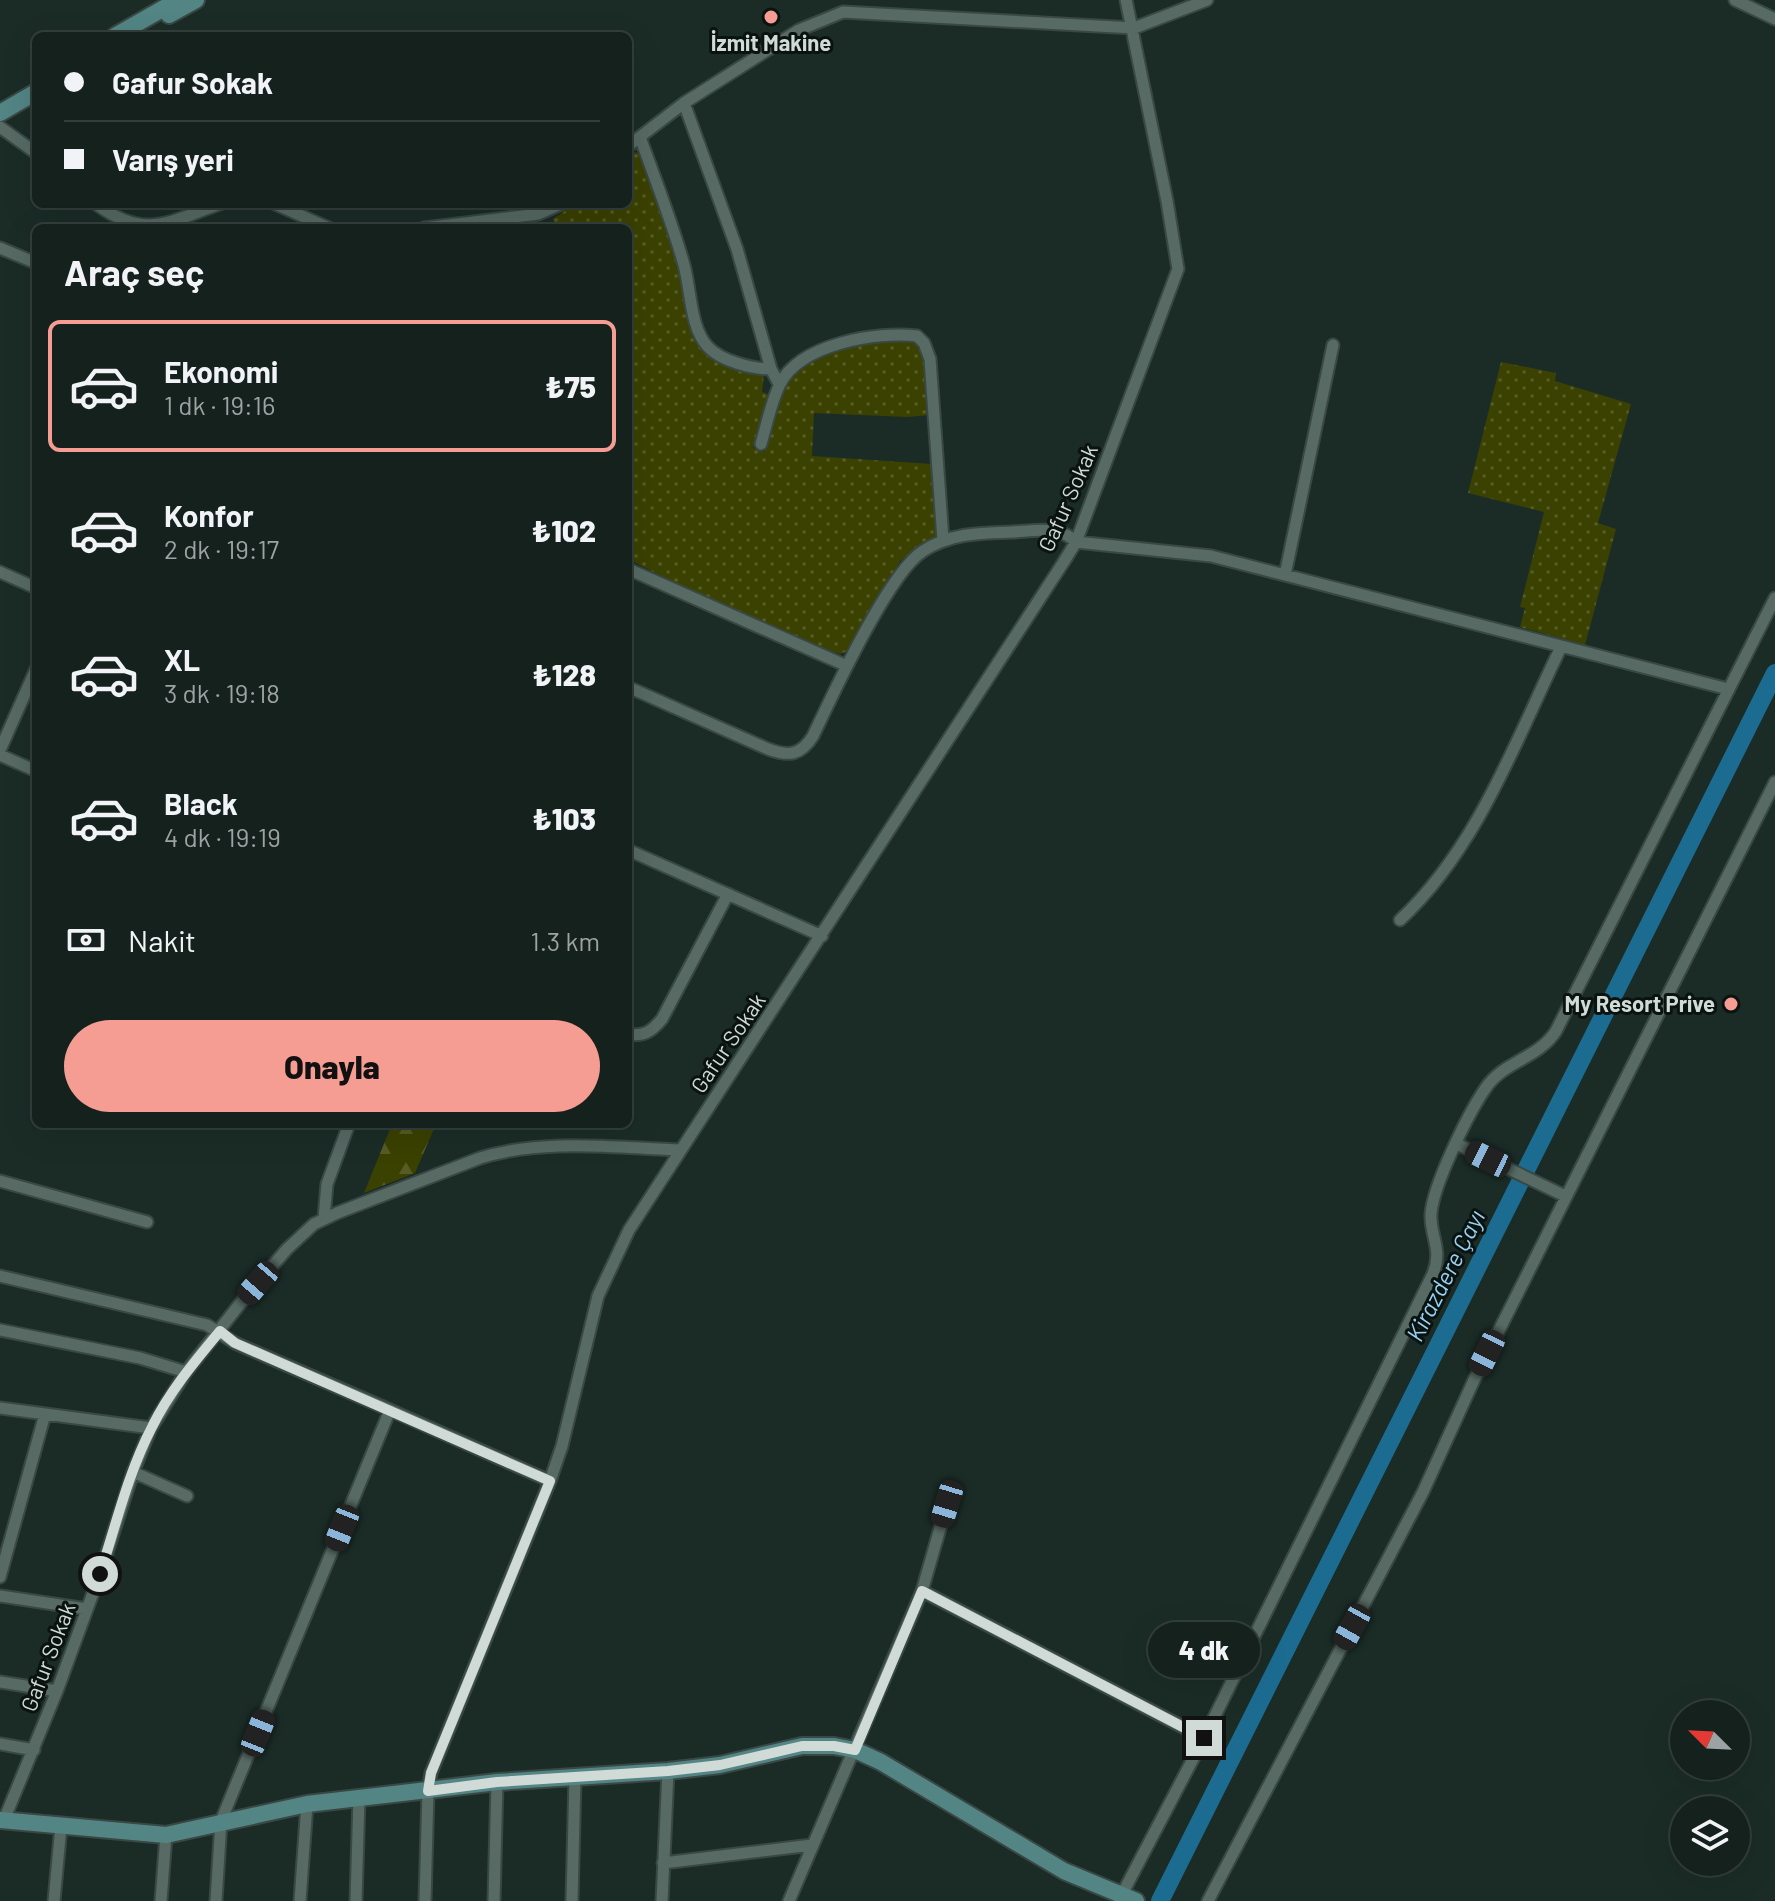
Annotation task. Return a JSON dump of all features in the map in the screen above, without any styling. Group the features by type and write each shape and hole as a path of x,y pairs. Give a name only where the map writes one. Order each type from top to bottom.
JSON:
{"street":[{"path":"122,32 178,0"},
{"path":"140,32 196,0"},
{"name":"Gafur Sokak","path":"2,1820 57,1691 151,1428 186,1372 287,1249 324,1218 503,1151 554,1147 681,1150 1076,542 1178,269 1134,28 1126,0"},
{"path":"632,143 684,103 799,30 849,6 1134,28 1207,0"},
{"path":"1735,0 1775,19"},
{"path":"0,102 32,83"},
{"path":"0,113 32,94"},
{"path":"684,103 737,249 771,369 779,384"},
{"path":"0,127 32,150"},
{"path":"640,137 680,254 698,330 704,341 724,358 771,369"},
{"path":"103,208 119,218 140,224"},
{"path":"167,224 190,222 213,208"},
{"path":"284,208 320,224"},
{"path":"470,224 538,214 552,208"},
{"path":"0,248 32,261"},
{"path":"761,444 779,384 799,362 831,346 900,335 917,336 930,359 943,540"},
{"path":"1285,575 1333,345"},
{"path":"632,689 768,749 788,755 798,752 808,743 847,666 902,572 917,555 943,540 961,535 1059,531 1076,542 1211,556 1728,689"},
{"path":"632,571 847,666"},
{"path":"0,572 32,586"},
{"path":"2,1820 166,1835 307,1804 497,1782 668,1771 720,1765 802,1746 834,1746 855,1750 894,1769 1064,1871 1125,1899 1433,1274 1438,1255 1431,1223 1433,1201 1462,1147 1476,1105 1494,1077 1540,1049 1556,1031 1775,598"},
{"path":"1400,920 1424,898 1465,844 1561,647"},
{"path":"32,678 0,753 32,769"},
{"path":"1208,1901 1423,1492 1560,1194 1775,782"},
{"path":"632,852 822,936"},
{"path":"632,1035 651,1031 662,1019 728,894"},
{"path":"324,1218 327,1184 348,1128"},
{"path":"1462,1147 1560,1194"},
{"path":"425,1901 431,1773 550,1481 562,1446 598,1296 629,1230 681,1150"},
{"path":"0,1181 147,1222"},
{"path":"0,1276 191,1319 220,1331 235,1343 550,1481"},
{"path":"0,1330 140,1358 186,1372"},
{"path":"0,1408 151,1428"},
{"path":"216,1901 221,1821 390,1410"},
{"path":"0,1577 45,1414"},
{"path":"133,1472 187,1496"},
{"path":"789,1901 922,1591 947,1504"},
{"path":"922,1591 1204,1738"},
{"path":"0,1596 87,1609"},
{"path":"0,1682 57,1691"},
{"path":"0,1744 34,1750"},
{"path":"662,1901 668,1771"},
{"path":"572,1901 575,1777"},
{"path":"494,1901 497,1782"},
{"path":"356,1901 359,1798"},
{"path":"300,1901 307,1804"},
{"path":"54,1901 61,1826"},
{"path":"161,1901 166,1835"},
{"path":"663,1863 812,1845"}],"green space":[{"path":"632,152 638,153 677,252 693,335 706,353 741,369 764,375 762,392 770,395 753,448 764,452 785,387 800,367 813,358 844,346 910,337 926,350 931,415 907,417 814,413 812,456 932,464 936,538 900,561 852,649 840,654 817,647 632,561 632,224 555,224 553,219 569,208 632,208"},
{"path":"1501,362 1556,373 1555,381 1631,404 1598,523 1616,529 1585,645 1520,627 1525,608 1520,607 1544,512 1468,493"},
{"path":"390,1128 434,1128 415,1173 364,1193"}],"waterway":[{"name":"Kirazdere Çayı","path":"1160,1901 1775,673"}],"place":[{"name":"İzmit Makine","path":"771,17"},
{"name":"My Resort Prive","path":"1731,1004"}],"route":[{"path":"100,1574 133,1472 151,1428 186,1372 220,1331 235,1343 550,1481 431,1773 428,1791 497,1782 720,1765 802,1746 834,1746 855,1750 922,1591 1204,1738"}]}
